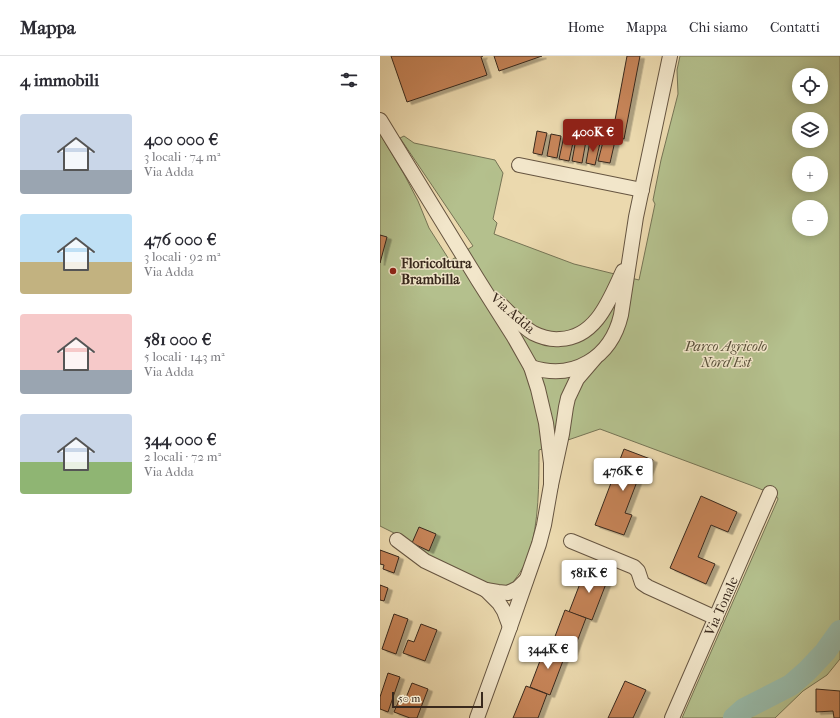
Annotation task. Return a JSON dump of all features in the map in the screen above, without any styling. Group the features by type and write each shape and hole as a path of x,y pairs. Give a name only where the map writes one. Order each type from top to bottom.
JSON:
{"street":[{"name":"Via Adda","path":"477,718 535,556 544,525 568,398 577,380 607,346 618,326 642,190 670,56"},
{"path":"380,120 531,367"},
{"path":"518,165 642,190"},
{"name":"Via Adda","path":"478,280 517,319 533,332 545,338 562,339 573,337 583,332 597,319 609,302 630,258"},
{"name":"Via Adda","path":"531,367 546,371 561,371 578,367 595,358"},
{"name":"Via Adda","path":"531,367 546,423 551,463 551,484"},
{"name":"Via Tonale","path":"672,718 770,493"},
{"name":"Via Adda","path":"397,540 425,561 486,590 508,593 518,588 527,578"},
{"path":"571,541 634,567 638,571 642,583 648,587 716,618"},
{"name":"Via Adda","path":"486,590 499,603 504,611 510,627"}],"green space":[{"name":"Parco Agricolo Nord Est","path":"680,56 840,56 840,659 827,675 803,691 775,718 682,718 778,499 775,495 600,429 539,450 538,503 535,529 529,554 525,563 508,589 458,575 398,535 380,526 380,134 405,176 418,201 429,228 450,261 473,246 400,138 404,136 414,143 495,160 503,173 493,219 497,223 494,234 574,264 639,280 655,204 653,200 661,160 678,94 677,70"}],"building":[{"path":"391,56 483,56 481,57 487,75 407,102"},
{"path":"494,56 542,56 499,71"},
{"path":"627,56 640,56 624,139 612,136"},
{"path":"537,131 547,133 542,155 533,153"},
{"path":"551,134 561,136 557,158 547,156"},
{"path":"564,136 574,138 569,161 559,159"},
{"path":"604,138 615,141 610,163 598,161"},
{"path":"576,139 586,141 582,163 572,161"},
{"path":"590,141 600,143 595,165 586,163"},
{"path":"380,235 387,237 380,263"},
{"path":"624,449 653,460 645,481 638,479 625,513 632,515 624,535 595,525"},
{"path":"701,496 737,512 728,532 711,525 698,557 715,564 706,584 670,568"},
{"path":"419,527 436,534 429,551 412,543"},
{"path":"380,550 399,557 394,573 383,569 384,565 380,564"},
{"path":"586,568 609,576 592,620 569,612"},
{"path":"380,585 388,588 384,601 380,600"},
{"path":"565,610 586,618 572,655 551,647"},
{"path":"394,614 408,619 396,654 382,649"},
{"path":"421,624 437,630 425,661 403,653 408,640 414,642"},
{"path":"546,645 566,653 550,695 530,687"},
{"path":"388,673 400,677 388,712 380,709 380,697"},
{"path":"625,681 646,690 633,718 608,718"},
{"path":"412,683 428,689 417,718 410,718 394,712 400,698 405,700"},
{"path":"526,686 547,694 538,718 513,718"},
{"path":"816,689 840,691 840,718 834,718 833,711 816,712"}],"waterway":[{"path":"734,718 744,709 791,685 825,652 840,631"}],"place":[{"name":"Floricoltura Brambilla","path":"393,271"}]}
